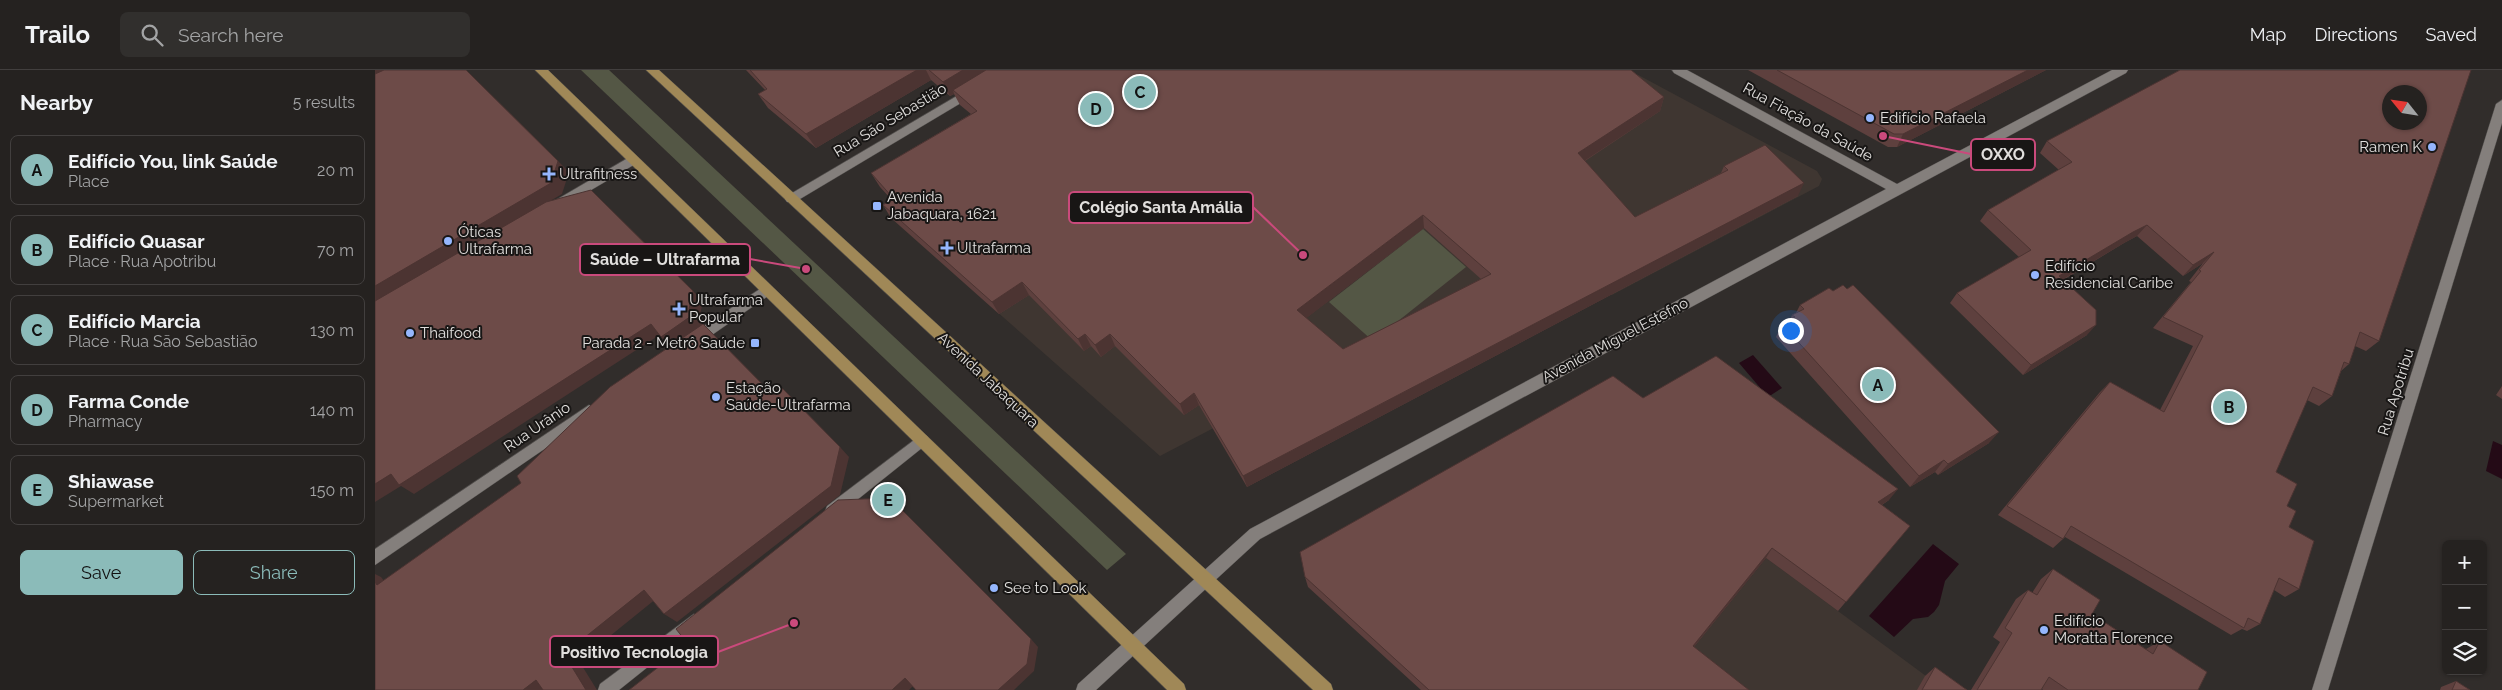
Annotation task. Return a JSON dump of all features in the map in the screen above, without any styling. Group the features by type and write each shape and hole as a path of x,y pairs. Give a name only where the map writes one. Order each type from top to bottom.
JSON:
{"main road":[{"path":"541,70 1178,690"},
{"name":"Avenida Jabaquara","path":"652,70 1325,690"}],"street":[{"name":"Rua Fiação da Saúde","path":"1678,70 1896,189"},
{"name":"Avenida Miguel Estefno","path":"1084,690 1255,534 1896,189 2122,70"},
{"name":"Rua São Sebastião","path":"791,199 981,85"},
{"name":"Rua Apotribu","path":"2321,690 2502,104"},
{"path":"553,207 633,160"},
{"path":"686,345 766,290"},
{"name":"Rua Urânio","path":"375,558 604,401"},
{"path":"823,519 922,440"},
{"path":"606,690 707,611"}],"shaded area":[{"path":"1629,70 1817,171 1822,179 1819,186 1612,295 1606,287 1227,421 1160,456 986,302"},
{"path":"1753,355 1782,388 1768,397 1739,363"},
{"path":"2493,441 2502,445 2502,479 2486,471"},
{"path":"1933,544 1959,564 1945,581 1939,605 1934,612 1928,617 1913,619 1894,637 1869,616"},
{"path":"1766,558 1945,690 1659,690"}],"green space":[{"path":"581,70 609,70 1126,554 1107,570"},
{"path":"1423,229 1466,267 1373,341 1329,302"}],"building":[{"path":"384,70 466,70 558,161 551,183 375,286 375,74"},
{"path":"750,70 917,70 806,134 758,94 767,89"},
{"path":"929,70 963,70 943,82"},
{"path":"986,70 1631,70 1664,97 1578,153 1635,217 1728,170 1724,166 1765,145 1804,183 1243,476 1194,393 1180,404 1110,334 1095,345 1085,334 1078,339 1022,282 992,302 883,205 893,198 871,173 977,111 953,90","holes":["1423,215 1491,274 1343,349 1297,310"]},
{"path":"1777,70 2028,70 1903,134 1894,134"},
{"path":"2180,70 2471,70 2379,341 2360,332 2349,364 2344,362 2332,396 2313,387 2276,472 2297,484 2287,506 2296,511 2289,527 2314,541 2299,589 2279,578 2260,624 2248,618 2244,628 2071,526 2063,539 2007,506 2110,382 2164,412 2203,336 2163,317 2201,271 2199,270 2214,252 2193,265 2147,225 2059,276 2096,310 2096,325 2031,365 1957,293 2031,250 1988,210 2072,162 2047,141"},
{"path":"591,190 693,291 689,309 694,314 661,337 651,324 399,485 391,474 375,484 375,301 546,202"},
{"path":"1843,285 1847,289 1853,285 1999,432 1948,464 1944,460 1919,476 1782,324 1795,317 1792,315 1804,309 1800,305 1829,288 1833,291"},
{"path":"703,324 773,395 782,388 840,447 831,486 664,614 644,590 564,654 586,690 543,690 536,680 523,690 375,690 375,582 377,585 521,483 517,476 610,387"},
{"path":"1716,356 1898,489 1878,502 1910,526 1846,602 1772,548 1693,646 1749,690 1429,690 1305,577 1300,552 1613,376 1643,398"},
{"path":"890,498 1031,639 1027,664 998,690 916,690 905,678 892,690 629,690 688,644 676,629 838,500"},
{"name":"Edifício Moratta Florence","path":"2053,569 2100,600 2092,614 2153,654 2160,641 2207,672 2198,690 2068,690 2049,677 2041,690 1977,690 2012,633 2005,628 2028,590 2037,595"},
{"path":"1935,667 1967,690 1922,690"},
{"path":"2456,681 2470,690 2452,690"}],"place":[{"name":"Edifício Marcia","path":"1140,92"},
{"name":"Farma Conde","path":"1096,109"},
{"name":"Edifício Rafaela","path":"1870,118"},
{"name":"OXXO","path":"1883,136"},
{"name":"Ramen K","path":"2432,147"},
{"name":"Ultrafitness","path":"549,174"},
{"name":"Avenida Jabaquara, 1621","path":"877,206"},
{"name":"Óticas Ultrafarma","path":"448,241"},
{"name":"Ultrafarma","path":"947,248"},
{"name":"Colégio Santa Amália","path":"1303,255"},
{"name":"Saúde – Ultrafarma","path":"806,269"},
{"name":"Edifício Residencial Caribe","path":"2035,275"},
{"name":"Ultrafarma Popular","path":"679,309"},
{"name":"Thaifood","path":"410,333"},
{"name":"Parada 2 - Metrô Saúde","path":"755,343"},
{"name":"Edifício You, link Saúde","path":"1878,385"},
{"name":"Estação Saúde-Ultrafarma","path":"716,397"},
{"name":"Edifício Quasar","path":"2229,407"},
{"name":"Shiawase","path":"888,500"},
{"name":"See to Look","path":"994,588"},
{"name":"Positivo Tecnologia","path":"794,623"},
{"name":"Edifício Moratta Florence","path":"2044,630"}]}
